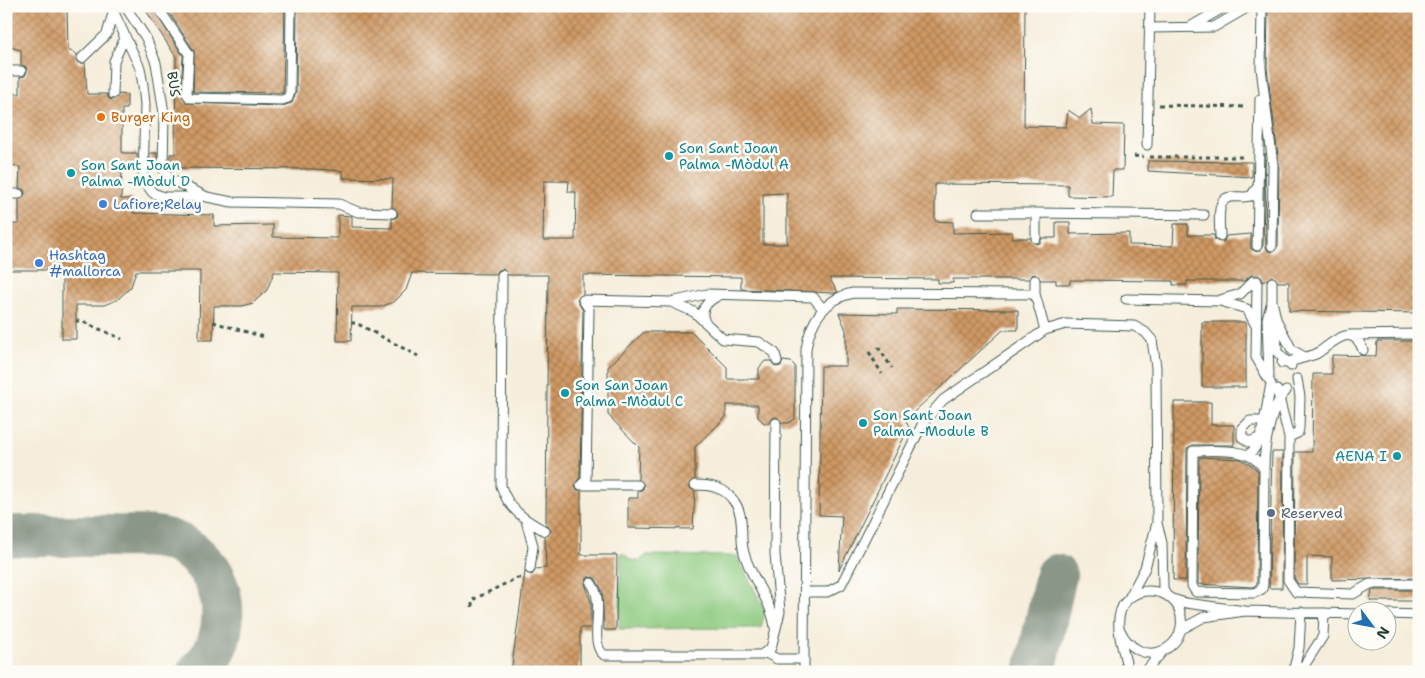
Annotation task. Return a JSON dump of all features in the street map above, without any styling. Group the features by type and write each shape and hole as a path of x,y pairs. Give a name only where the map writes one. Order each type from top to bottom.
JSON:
{"lane":[{"name":"BUS","path":"125,6 146,38 156,62 164,114 163,169 165,174 176,184 207,197"},
{"path":"157,6 189,54 187,94 190,98 282,100 288,98 290,92 291,6"},
{"path":"1147,145 1150,6"},
{"path":"1187,28 1226,6"},
{"path":"1149,28 1214,27 1250,6"},
{"path":"1257,246 1262,6"},
{"path":"112,9 140,68 145,104 143,180 153,194 164,197 207,197 232,202 339,204 358,212 392,213"},
{"path":"82,58 107,34 112,9"},
{"path":"113,94 114,61 123,42 124,34"},
{"path":"1261,68 1273,158 1272,246"},
{"path":"6,71 20,71"},
{"path":"1220,236 1220,212 1223,201 1230,196 1251,196 1258,186"},
{"path":"6,194 19,194"},
{"path":"978,213 1204,215"},
{"path":"1036,213 1036,238"},
{"path":"502,274 502,486 510,506 526,520 546,531"},
{"path":"1035,280 1035,294 1045,330"},
{"path":"1126,299 1220,300 1240,294 1255,282 1256,357 1275,387"},
{"path":"1272,282 1277,352 1297,379 1300,398 1298,433 1290,437"},
{"path":"804,672 806,349 808,334 814,321 823,309 843,295 852,293 1035,294"},
{"path":"638,485 581,486 586,480 588,309 583,300 671,302 707,294 813,297 823,309"},
{"path":"705,322 702,313 707,302 721,294"},
{"path":"1220,300 1247,309 1256,326"},
{"path":"1272,301 1267,319 1275,387 1290,437 1288,580 1296,592 1353,594 1370,584 1419,584"},
{"path":"671,302 690,309 723,340 762,344 775,353 777,361"},
{"path":"1276,318 1289,345 1302,356"},
{"path":"805,592 827,592 842,585 916,435 933,410 943,400 1045,330 1066,324 1134,326 1145,332 1152,340 1156,367 1157,522 1162,543 1163,588 1180,613 1180,630"},
{"path":"1275,387 1254,451 1249,454 1193,451 1192,586 1196,592 1254,593 1262,589 1264,458 1273,416 1275,387 1274,367 1287,364 1302,356 1316,354 1340,336 1419,334"},
{"path":"1346,335 1356,339 1363,350"},
{"path":"1275,387 1293,387 1297,379"},
{"path":"1259,438 1249,442 1242,437 1242,429 1250,421 1268,421 1273,416"},
{"path":"591,583 598,598 597,643 600,652 604,655 761,655 766,653 771,648 776,634 780,612 775,554 776,423"},
{"path":"1249,454 1264,469"},
{"path":"695,485 709,485 725,492 738,507 742,520 744,554 773,614 776,634"},
{"path":"526,520 533,546 530,569"},
{"path":"1128,672 1120,630 1121,609 1146,568 1157,522"},
{"path":"1127,601 1142,591 1159,591 1186,604 1245,611 1348,614"},
{"path":"1146,672 1164,650 1171,645 1180,630 1204,617 1245,611"},
{"path":"1293,672 1299,648 1301,612"},
{"path":"1300,672 1322,636 1324,613"},
{"path":"1398,614 1419,615"},
{"path":"1120,630 1130,646 1137,650 1146,653 1164,650"},
{"path":"766,653 777,659 804,659"}],"path":[{"path":"1159,105 1245,107"},
{"path":"1134,156 1244,157"},
{"path":"76,321 81,321 122,339"},
{"path":"213,322 264,337"},
{"path":"351,323 356,323 418,356"},
{"path":"878,347 892,368"},
{"path":"869,352 882,374"},
{"path":"472,607 472,600 516,578 524,578"}],"green space":[{"path":"621,554 625,554 630,560 639,561 647,555 737,556 765,610 761,628 619,629"}],"building":[{"path":"6,6 67,6 68,50 77,54 76,59 78,63 85,63 87,94 107,94 109,99 113,100 119,94 127,95 127,109 122,109 122,153 137,153 137,167 122,167 121,199 133,199 133,213 214,215 214,226 273,225 273,237 338,238 338,215 352,216 352,227 392,228 392,219 397,217 398,213 392,207 393,179 343,178 343,171 315,169 170,168 170,154 175,154 176,57 143,6 151,6 183,56 181,94 187,103 282,106 292,103 296,92 297,6 1025,6 1024,126 1066,127 1068,110 1080,118 1091,109 1093,124 1124,125 1123,170 1113,170 1112,197 1068,196 1068,185 935,184 935,221 953,222 953,233 1012,232 1012,238 1030,238 1036,244 1040,243 1042,238 1056,238 1056,222 1070,222 1070,234 1129,233 1129,245 1173,246 1174,224 1188,224 1188,235 1214,235 1215,240 1220,242 1224,241 1226,236 1251,234 1251,249 1257,252 1263,246 1265,153 1266,246 1268,251 1272,252 1278,246 1279,165 1267,68 1268,6 1419,6 1419,313 1289,311 1289,282 1278,282 1272,276 1263,282 1262,278 1258,275 1251,275 1244,281 1187,281 1187,285 1173,285 1173,281 1070,280 1070,284 1056,284 1056,280 1041,280 1035,274 1031,275 1029,279 953,279 953,283 938,283 938,279 829,278 838,292 835,293 741,289 741,277 583,275 583,294 577,300 583,311 580,477 575,485 576,489 581,491 581,555 617,555 616,630 604,630 602,590 595,578 588,577 585,583 591,602 591,628 580,628 580,672 511,672 525,572 532,575 536,569 546,568 545,537 551,531 546,524 548,275 508,275 503,269 499,270 496,274 412,273 406,290 394,302 380,307 352,307 351,341 337,341 338,273 274,272 267,290 253,303 242,306 214,306 213,340 199,340 200,271 136,271 131,287 117,300 104,305 76,305 76,339 62,339 62,270 6,270 6,224 19,224 19,200 25,194 24,190 19,188 20,167 6,164 6,93 20,94 20,77 25,76 27,71 26,67 21,65 21,50 6,46","holes":["544,181 569,181 568,192 576,192 575,240 543,240","787,193 787,244 763,244 763,194"]},
{"path":"165,6 285,6 283,93 193,92 194,51"},
{"path":"150,153 157,153 157,168 150,167"},
{"path":"1148,161 1252,162 1252,177 1148,171"},
{"name":"Son Sant Joan Palma -Module B","path":"897,309 1018,310 1018,330 1003,330 905,420 909,427 839,570 842,516 819,515 821,366 846,366 846,330 839,313 897,314"},
{"path":"1202,322 1246,322 1246,387 1202,387"},
{"path":"644,332 692,332 727,367 727,379 759,379 759,368 765,361 771,361 776,367 781,366 783,361 791,362 795,366 795,419 789,423 782,423 777,417 773,418 770,423 764,423 758,417 758,405 726,405 726,417 695,447 695,479 689,484 690,488 695,491 693,529 628,528 628,498 638,498 638,491 643,489 644,485 638,479 639,447 608,415 608,367"},
{"path":"1377,341 1419,341 1419,578 1332,580 1332,557 1307,556 1307,584 1298,584 1294,578 1295,452 1312,452 1313,374 1332,374 1332,355 1376,356"},
{"path":"1174,402 1211,402 1211,425 1234,425 1234,445 1193,445 1187,448 1186,580 1173,580"},
{"path":"1272,452 1283,452 1282,588 1269,588"},
{"path":"1199,457 1240,459 1258,471 1257,584 1253,587 1198,584"},
{"path":"1372,590 1419,590 1419,601 1370,600"}],"taxiway":[{"path":"6,536 148,536 169,540 189,550 198,557 212,575 217,585 222,607 222,625 218,642 210,658 198,672"},
{"path":"1035,672 1056,575"}],"place":[{"name":"Burger King","path":"101,117"},
{"name":"Son Sant Joan Palma -Mòdul A","path":"669,156"},
{"name":"Son Sant Joan Palma -Mòdul D","path":"71,173"},
{"name":"Lafiore;Relay","path":"103,204"},
{"name":"Hashtag #mallorca","path":"39,263"},
{"name":"Son San Joan Palma -Mòdul C","path":"565,393"},
{"name":"Son Sant Joan Palma -Module B","path":"863,423"},
{"name":"AENA I","path":"1397,456"},
{"name":"Reserved","path":"1271,513"}]}
